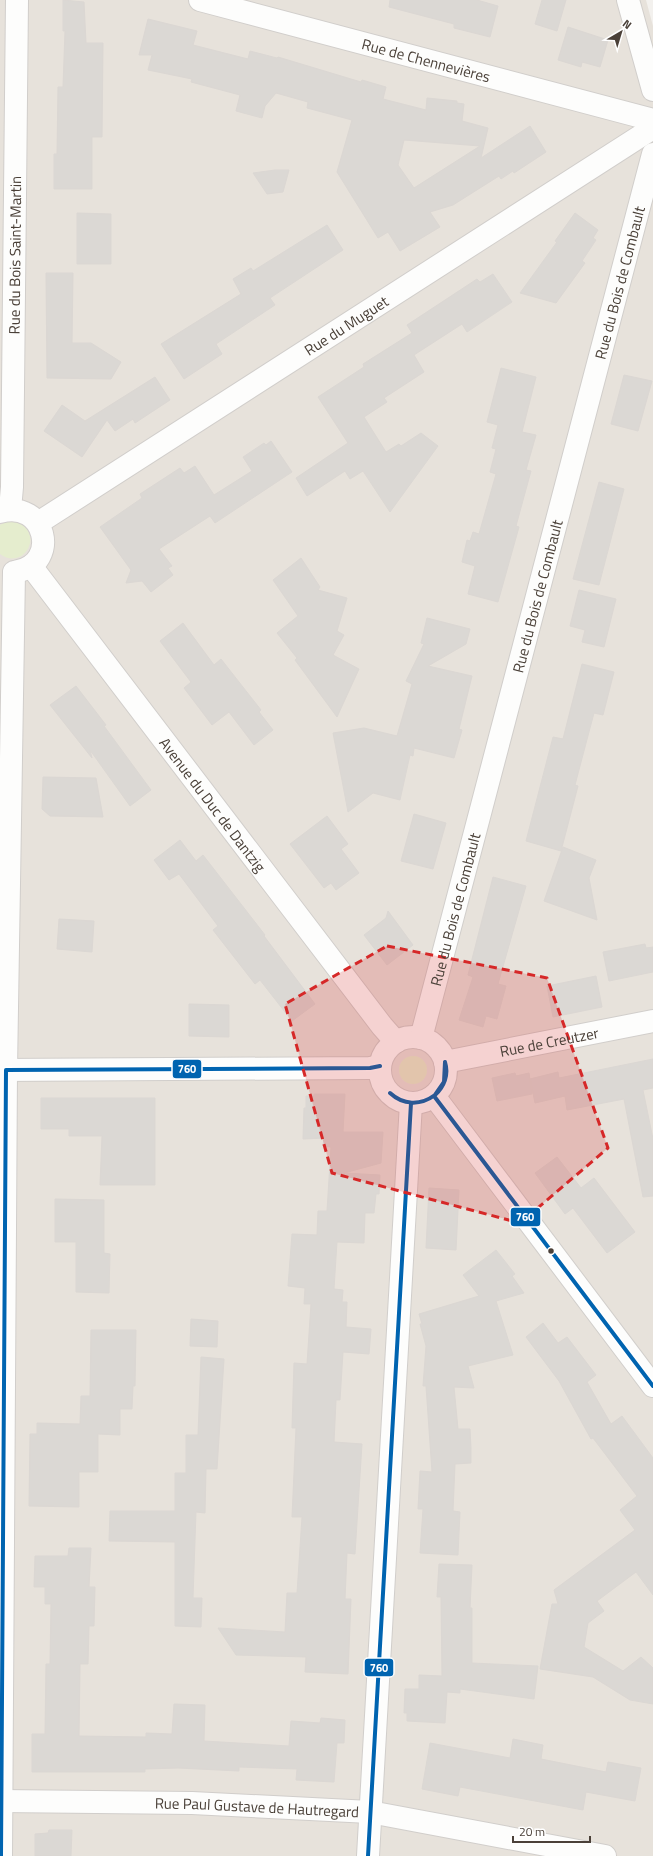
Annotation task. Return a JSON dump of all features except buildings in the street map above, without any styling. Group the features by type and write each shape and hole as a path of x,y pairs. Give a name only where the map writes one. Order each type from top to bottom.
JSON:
{"street":[{"name":"Rue du Bois Saint-Martin","path":"5,510 12,487 17,0"},
{"name":"Rue de Chennevières","path":"200,0 653,120"},
{"path":"628,0 653,90"},
{"name":"Rue du Muguet","path":"38,523 653,128"},
{"name":"Rue du Bois de Combault","path":"421,1038 653,154"},
{"path":"1,1856 3,1070 15,569 40,556 44,546 43,534 38,523 32,516 20,510 5,510"},
{"name":"Avenue du Duc de Dantzig","path":"15,569 396,1042"},
{"name":"Rue de Creutzer","path":"445,1062 653,1020"},
{"path":"403,1038 421,1038 436,1046 442,1053 445,1062 445,1080 441,1089 434,1096 419,1103 400,1101 391,1095 384,1087 380,1066 388,1049 396,1042 403,1038"},
{"path":"3,1070 363,1068 380,1066"},
{"path":"434,1096 653,1386"},
{"path":"368,1856 411,1103"},
{"name":"Rue Paul Gustave de Hautregard","path":"1,1801 192,1803 370,1812 606,1856"}],"highlighted area":[{"path":"387,946 547,978 608,1148 520,1223 332,1173 285,1004"}],"shaded area":[{"path":"0,0 646,0 653,26 653,1856 0,1856"}],"green space":[{"path":"17,521 25,527 30,535 30,543 28,550 23,555 16,558 8,558 0,554 0,525 5,522"},
{"path":"413,1056 423,1060 427,1070 423,1080 413,1084 403,1080 399,1070 403,1060"}],"transit line":[{"name":"760","path":"435,1095 444,1082 445,1062"},
{"name":"760","path":"435,1095 445,1080 445,1062"},
{"name":"760","path":"1,1856 6,1070 370,1068 380,1066"},
{"name":"760","path":"390,1093 400,1100 412,1103 429,1099 435,1095"},
{"name":"760","path":"434,1096 653,1386"},
{"name":"760","path":"368,1856 411,1103"}]}
